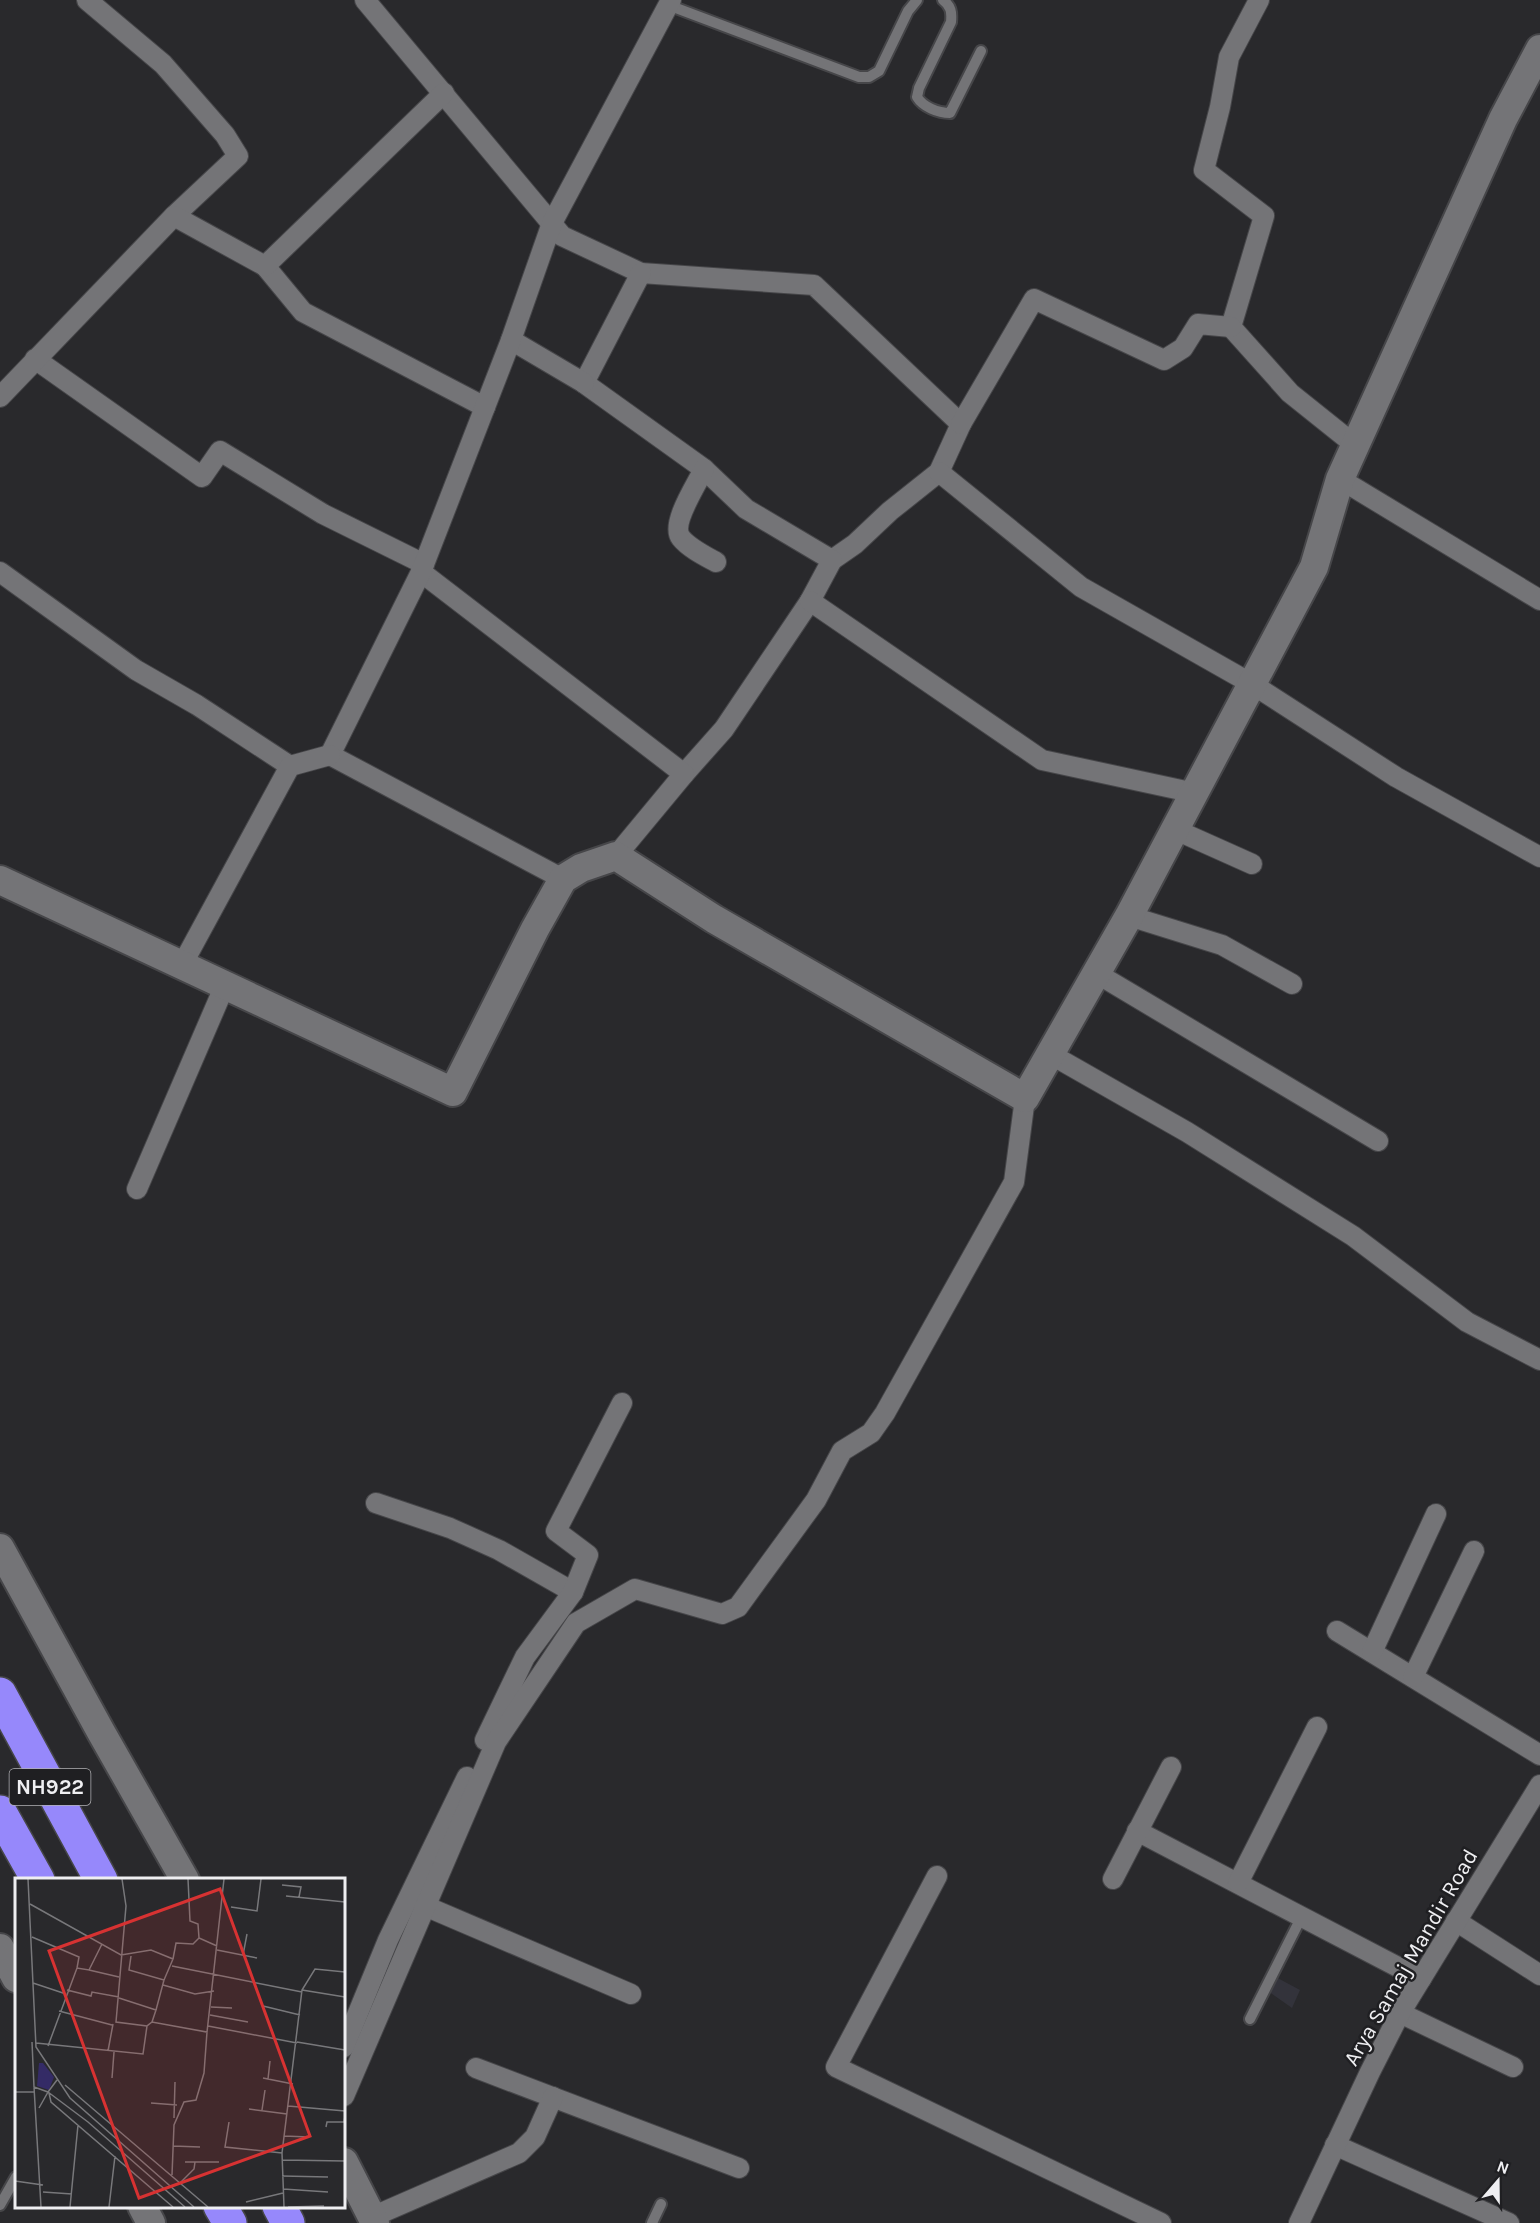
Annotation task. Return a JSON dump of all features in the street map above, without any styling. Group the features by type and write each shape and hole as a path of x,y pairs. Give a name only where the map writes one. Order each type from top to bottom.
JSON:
{"highway":[{"name":"NH922","path":"0,1694 100,1878"},
{"name":"NH922","path":"0,1812 37,1878"},
{"path":"221,2208 230,2223"},
{"path":"280,2208 288,2223"}],"street":[{"path":"3,388 35,359 174,216 238,156 225,135 163,63 87,0"},
{"path":"365,0 562,236 641,273 814,285 961,424"},
{"path":"1231,327 1264,216 1204,170 1220,107 1229,57 1259,0"},
{"path":"330,755 423,568 511,340 552,223 669,3"},
{"path":"345,2094 496,1742 576,1623 635,1589 722,1614 738,1607 816,1500 842,1451 871,1433 885,1413 1014,1182 1025,1098 1176,830 1314,567 1340,478 1503,119 1540,49"},
{"path":"265,266 444,93"},
{"path":"174,216 265,266 303,312 485,407"},
{"path":"584,383 641,273"},
{"path":"0,880 453,1092 535,929 563,879 581,868 616,856 724,729 810,601 832,560 855,544 939,472 961,424 1034,299 1164,360 1183,348 1198,324 1231,327 1290,393 1355,445"},
{"path":"511,340 584,383 704,469 746,509 832,560"},
{"path":"35,359 202,477 220,451 323,514 423,568 684,774"},
{"path":"704,469 679,519 678,531 681,539 716,562"},
{"path":"939,472 1081,587 1252,684 1396,777 1540,857"},
{"path":"1340,478 1537,592"},
{"path":"0,572 136,670 197,705 290,766"},
{"path":"810,601 1042,760 1195,793"},
{"path":"182,965 290,766 330,755 563,879"},
{"path":"1176,830 1252,864"},
{"path":"616,856 714,919 1025,1098"},
{"path":"1129,916 1222,945 1292,984"},
{"path":"1096,973 1378,1141"},
{"path":"137,1189 225,985"},
{"path":"1050,1054 1187,1132 1353,1236 1467,1322 1540,1360"},
{"path":"345,2045 388,1940 525,1657 573,1592 588,1555 556,1531 622,1403"},
{"path":"376,1503 450,1528 499,1550 573,1592"},
{"path":"1372,1652 1436,1514"},
{"path":"0,1548 184,1878"},
{"path":"1413,1677 1474,1551"},
{"path":"1337,1631 1540,1755"},
{"path":"1238,1883 1317,1727"},
{"path":"1113,1879 1171,1767"},
{"name":"Arya Samaj Mandir Road","path":"1299,2223 1400,2013 1540,1785"},
{"path":"1137,1831 1421,1979"},
{"path":"937,1876 836,2067 1161,2223"},
{"path":"425,1906 631,1994"},
{"path":"1456,1921 1540,1975"},
{"path":"0,1948 15,1976"},
{"path":"1400,2013 1513,2067"},
{"path":"476,2067 739,2168"},
{"path":"345,2164 373,2220 519,2152 536,2137 553,2097"},
{"path":"1335,2145 1509,2223"},
{"path":"143,2208 152,2223"}],"lane":[{"path":"669,3 859,76 869,77 879,71 908,11 916,0"},
{"path":"943,0 949,4 952,13 951,22 919,88 917,97 927,107 950,113 981,51"},
{"path":"1250,2019 1302,1916"},
{"path":"0,2205 15,2179"},
{"path":"652,2223 661,2204"}],"shaded area":[{"path":"1272,1975 1300,1990 1292,2008 1265,1989"}]}
